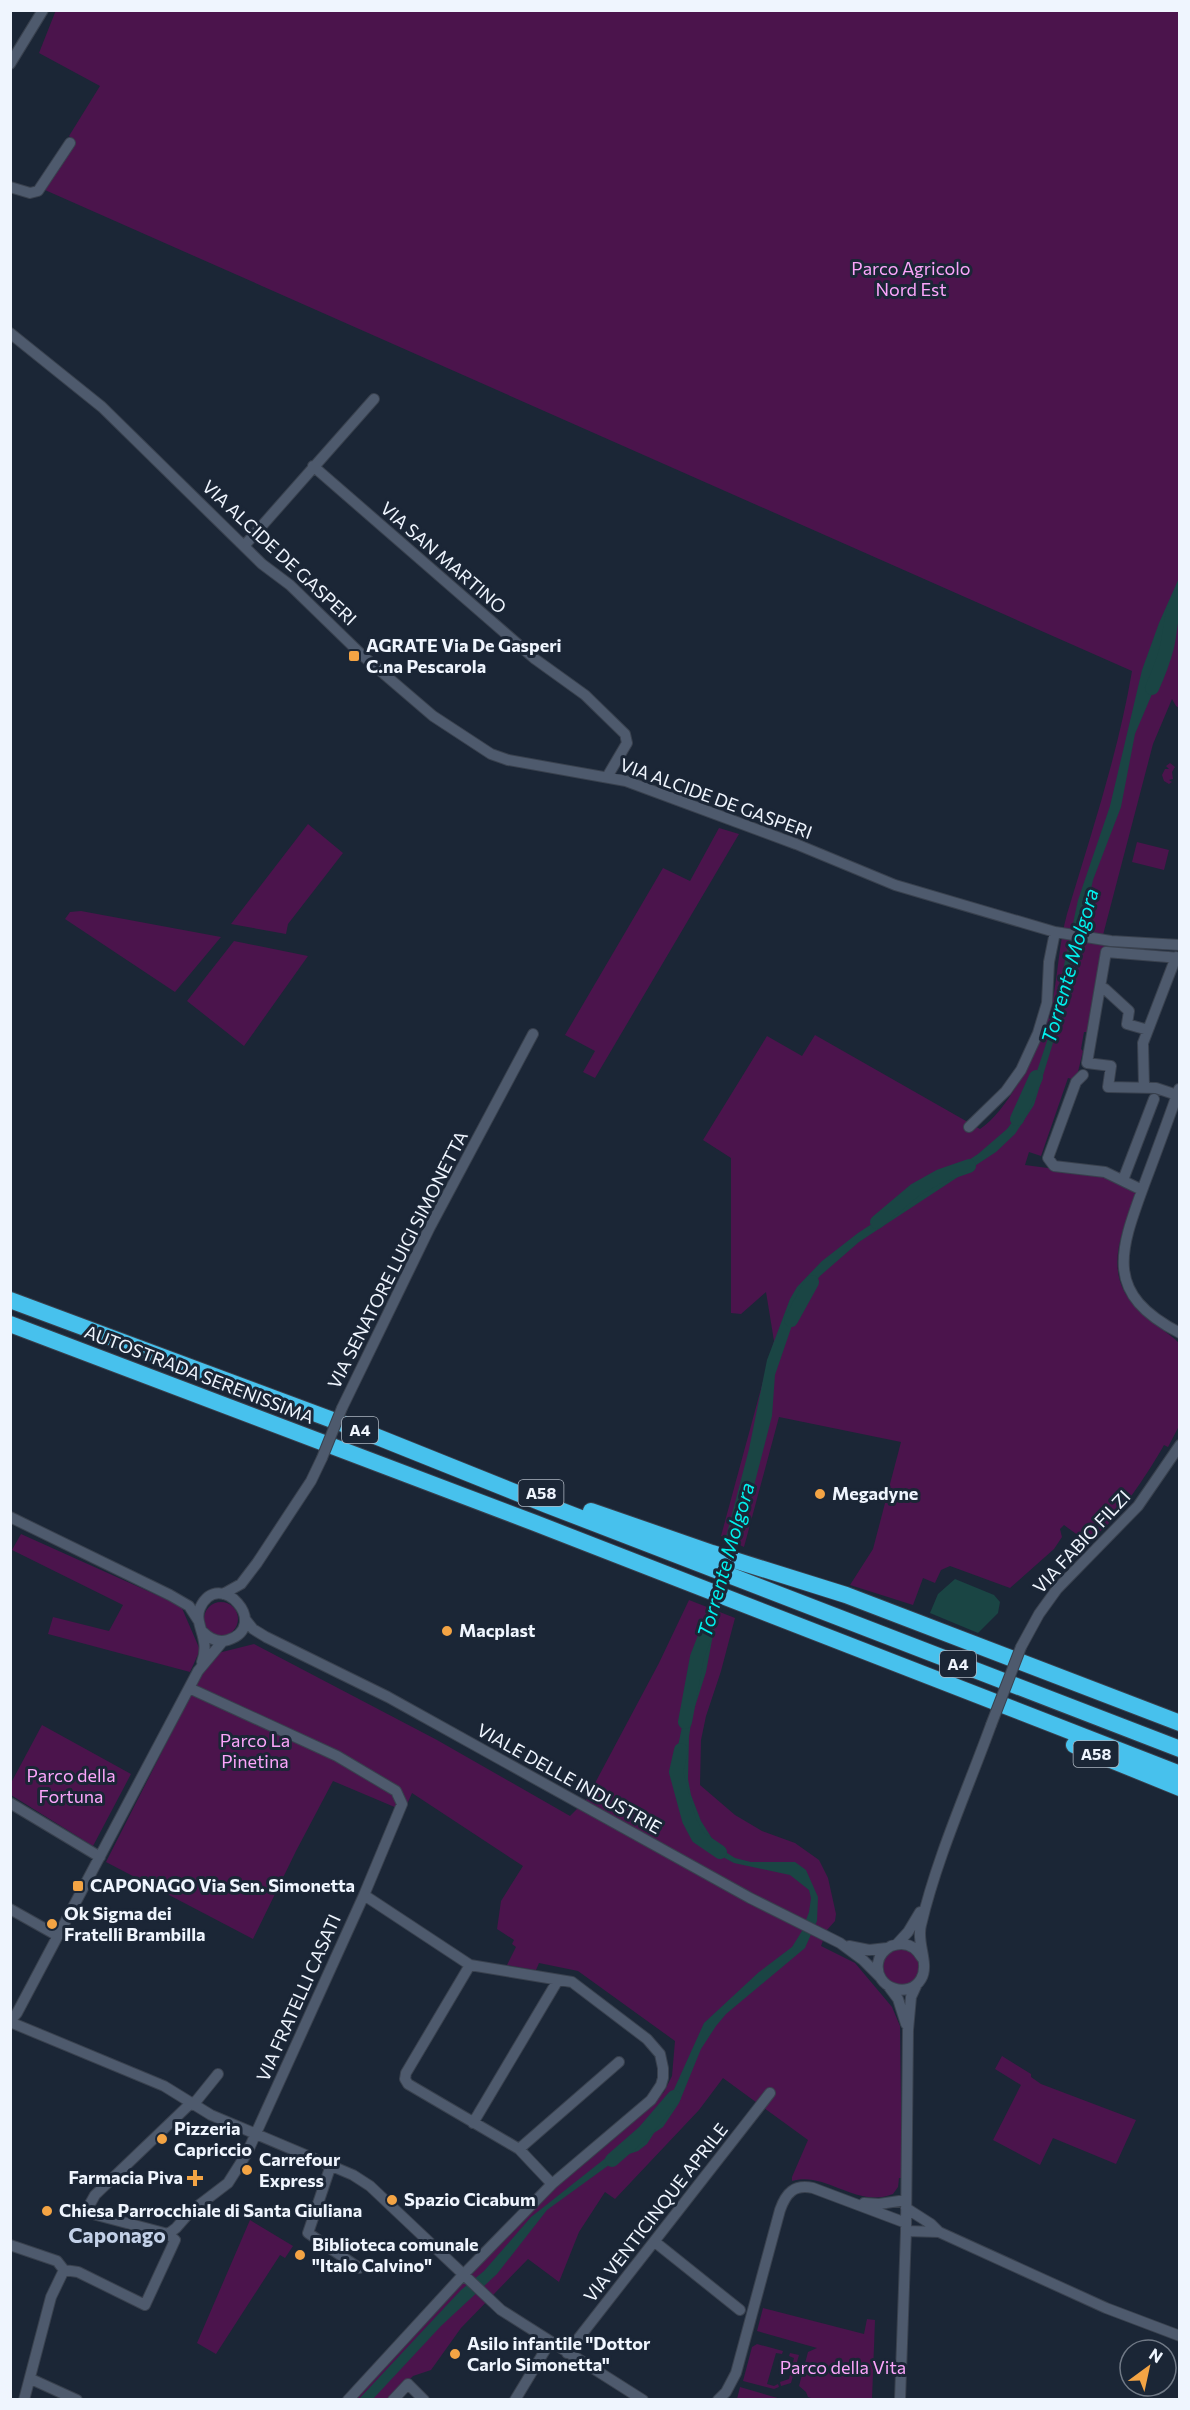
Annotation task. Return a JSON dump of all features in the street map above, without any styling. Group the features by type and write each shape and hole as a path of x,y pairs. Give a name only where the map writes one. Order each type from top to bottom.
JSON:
{"highway":[{"name":"AUTOSTRADA SERENISSIMA","path":"10,1300 740,1570"},
{"name":"AUTOSTRADA SERENISSIMA","path":"10,1324 701,1588 1179,1774"},
{"path":"740,1570 846,1595 1179,1723"},
{"name":"A4","path":"740,1570 1179,1749"},
{"name":"A58","path":"1017,1711 1037,1730 1179,1788"}],"street":[{"path":"10,64 43,10"},
{"path":"10,187 30,193 38,191 70,143"},
{"name":"VIA ALCIDE DE GASPERI","path":"10,333 94,400 244,546 292,587 363,656 433,716 504,759 635,784 796,844 895,885 1058,932 1098,939 1179,945"},
{"path":"244,546 374,399"},
{"name":"VIA SAN MARTINO","path":"313,466 535,659 585,695 625,734 627,743 607,777"},
{"path":"969,1127 1006,1091 1022,1070 1038,1033 1047,1003 1049,962 1058,932"},
{"path":"1144,1087 1143,1043 1178,957 1106,952 1087,1063 1111,1066 1108,1087 1144,1087 1178,1092 1123,1247 1124,1274 1128,1287 1138,1303 1176,1333"},
{"path":"1100,988 1105,989 1129,1011 1127,1024 1148,1030"},
{"name":"VIA SENATORE LUIGI SIMONETTA","path":"170,1595 208,1598 223,1594 241,1584 257,1563 310,1481 322,1458 359,1369 433,1222 533,1034"},
{"path":"1083,1075 1076,1082 1048,1158 1049,1162 1054,1166 1105,1172 1142,1190"},
{"path":"1123,1180 1154,1099"},
{"name":"VIA FABIO FILZI","path":"927,1899 1021,1647 1043,1607 1061,1584 1138,1506 1178,1448"},
{"path":"10,1517 189,1606 203,1632 205,1652 198,1671 100,1857 17,2013 10,2021 164,2086 192,2104 256,2134 331,2164 367,2184 501,2310 642,2400"},
{"name":"VIA SENATORE LUIGI SIMONETTA","path":"241,1606 244,1589 257,1563"},
{"path":"198,1671 223,1641 236,1636 242,1628 244,1619 241,1606 234,1598 223,1594"},
{"path":"198,1620 200,1607 208,1598"},
{"name":"VIALE DELLE INDUSTRIE","path":"244,1619 256,1631 281,1645 388,1697 750,1898 840,1943 863,1950 892,1946"},
{"path":"203,1632 212,1639 223,1641"},
{"name":"VIALE DELLE INDUSTRIE","path":"236,1636 251,1636 281,1645"},
{"name":"VIA FRATELLI CASATI","path":"189,1688 337,1756 398,1793 402,1802 364,1895 256,2134"},
{"path":"10,1803 100,1857"},
{"path":"348,2400 371,2373 466,2277 552,2184 651,2100 661,2085 663,2068 660,2054 647,2039 572,1982 470,1965 364,1895"},
{"path":"908,2030 900,2003 880,1977 878,1962 910,1929 927,1899"},
{"path":"900,2400 906,2227 908,2030 911,1997 924,1970 919,1935 927,1899"},
{"path":"10,1909 58,1936"},
{"name":"VIALE DELLE INDUSTRIE","path":"840,1943 863,1960 880,1977"},
{"path":"892,1946 912,1946 922,1958"},
{"path":"470,1965 406,2073 405,2079 408,2084 519,2149 552,2184"},
{"path":"473,2123 558,1980"},
{"path":"889,1987 903,1990 917,1984"},
{"path":"519,2149 619,2062"},
{"path":"10,2245 78,2272 145,2305 175,2240 168,2234 89,2213 90,2204 95,2195 192,2104 218,2074"},
{"name":"VIA VENTICINQUE APRILE","path":"567,2353 770,2093"},
{"path":"168,2234 190,2212 228,2183 256,2134"},
{"path":"331,2164 308,2233 359,2268"},
{"path":"718,2400 726,2392 736,2373 780,2210 788,2193 793,2189 807,2187 852,2202 906,2227 939,2232 1106,2308 1179,2336"},
{"path":"852,2202 906,2204 939,2232"},
{"path":"655,2242 740,2310"},
{"path":"24,2400 53,2292 63,2267"},
{"path":"515,2400 549,2342"},
{"path":"31,2379 77,2400"},
{"path":"393,2400 408,2384 424,2400"}],"green space":[{"name":"Parco Agricolo Nord Est","path":"56,10 1179,11 1179,708 1172,699 1153,744 1103,935 1108,937 1092,1032 1084,1032 1081,1049 1083,1051 1076,1080 1068,1078 1041,1156 1029,1152 1025,1165 1108,1176 1136,1193 1120,1241 1118,1271 1122,1285 1129,1300 1142,1314 1179,1343 1179,1426 1168,1447 1164,1445 1130,1498 1108,1525 1097,1534 1085,1538 1064,1525 1060,1529 1062,1537 1054,1549 1010,1588 950,1566 941,1570 935,1583 923,1578 913,1605 850,1585 873,1549 901,1442 779,1417 744,1547 721,1536 774,1341 766,1292 741,1314 731,1313 731,1158 703,1140 767,1036 802,1056 815,1035 980,1129 991,1120 1014,1090 1034,1054 1048,1019 1064,925 1112,763 1132,671 45,190 74,141 69,136 100,86 39,53"},
{"path":"1170,763 1175,767 1172,772 1173,779 1169,780 1172,782 1169,784 1164,781 1162,775 1165,769 1169,769 1166,766"},
{"path":"308,824 343,853 288,924 286,934 231,924"},
{"path":"719,828 739,834 595,1078 583,1072 595,1051 565,1035 663,868 690,881"},
{"path":"1137,842 1169,850 1164,870 1132,862"},
{"path":"81,911 221,937 175,992 65,919 70,912"},
{"path":"234,941 308,956 244,1046 187,1001"},
{"path":"21,1534 181,1606 200,1650 190,1672 48,1634 53,1617 109,1631 123,1605 12,1550"},
{"name":"Parco La Pinetina","path":"689,1600 735,1618 706,1716 701,1740 700,1785 735,1815 762,1831 795,1843 819,1860 828,1878 836,1914 835,1921 827,1930 821,1946 855,1963 892,2007 900,2026 902,2178 899,2178 898,2187 893,2194 880,2197 854,2194 817,2181 805,2179 792,2181 808,2140 723,2078 699,2110 615,2199 605,2192 579,2232 559,2282 528,2259 461,2328 431,2370 413,2376 390,2399 352,2399 548,2191 664,2092 672,2076 675,2041 578,1971 539,1963 536,1970 507,1965 516,1947 512,1944 514,1940 497,1929 501,1901 523,1866 412,1793 404,1811 333,1781 253,1939 106,1862 200,1677 218,1653 254,1644 437,1740 570,1816 586,1800 659,1663"},
{"path":"221,1602 233,1607 238,1619 233,1631 221,1636 209,1631 204,1619 209,1607"},
{"name":"Parco della Fortuna","path":"42,1725 131,1774 93,1846 11,1795 11,1783"},
{"path":"901,1949 914,1954 919,1967 914,1980 901,1985 888,1980 883,1967 888,1954"},
{"path":"1002,2056 1031,2074 1031,2077 1041,2084 1136,2120 1116,2164 1053,2138 1040,2165 993,2140 1021,2085 995,2069"},
{"path":"250,2220 293,2246 285,2258 280,2255 216,2354 197,2343"},
{"name":"Parco della Vita","path":"763,2308 864,2334 867,2319 875,2320 872,2399 817,2400 808,2397 799,2386 808,2352 817,2348 757,2331"},
{"path":"757,2344 783,2351 782,2354 776,2353 767,2384 774,2386 778,2384 779,2387 774,2389 743,2381 752,2347"},
{"path":"790,2353 799,2355 791,2383 781,2386 780,2382 789,2379 794,2358 789,2356"},
{"path":"740,2387 781,2399 737,2399"}],"water":[{"name":"Torrente Molgora","path":"1179,578 1179,604 1166,638 1155,687 1135,734 1121,807 1093,880 1067,997 1034,1105 1015,1134 996,1152 859,1242 820,1276 800,1302 775,1375 772,1416 738,1548 715,1624 706,1672 692,1716 688,1779 691,1795 701,1821 713,1840 724,1851 735,1858 751,1862 795,1862 806,1870 818,1897 817,1921 805,1948 726,2014 716,2026 701,2049 679,2103 663,2127 654,2133 647,2144 638,2151 620,2157 547,2210 497,2274 441,2326 373,2399 358,2400 461,2290 484,2271 531,2217 612,2153 625,2149 637,2137 654,2126 671,2096 704,2023 759,1972 792,1947 802,1931 809,1912 811,1898 809,1890 790,1875 734,1863 719,1855 699,1835 689,1819 681,1796 677,1765 678,1746 703,1625 749,1449 767,1360 790,1299 797,1287 822,1261 858,1233 978,1154 1007,1129 1026,1104 1049,1035 1078,900 1110,806 1142,670"},
{"path":"955,1579 994,1595 1000,1602 998,1613 978,1633 930,1613 938,1594"}],"pier":[{"path":"722,1543 740,1549 722,1611 705,1605"}],"waterway":[{"name":"Torrente Molgora","path":"1152,688 1165,653 1173,615 1180,596"},
{"name":"Torrente Molgora","path":"1017,1119 1036,1077"},
{"name":"Torrente Molgora","path":"877,1222 915,1190 940,1176 969,1166"},
{"name":"Torrente Molgora","path":"791,1320 812,1282"},
{"name":"Torrente Molgora","path":"685,1722 697,1657 704,1639"},
{"name":"Torrente Molgora","path":"681,1750 676,1772 689,1820 698,1837 720,1852"},
{"name":"Torrente Molgora","path":"612,2160 644,2132 674,2097"}],"place":[{"name":"AGRATE Via De Gasperi C.na Pescarola","path":"354,656"},
{"name":"Megadyne","path":"820,1494"},
{"name":"Macplast","path":"447,1631"},
{"name":"CAPONAGO Via Sen. Simonetta","path":"78,1886"},
{"name":"Ok Sigma dei Fratelli Brambilla","path":"52,1924"},
{"name":"Pizzeria Capriccio","path":"162,2139"},
{"name":"Carrefour Express","path":"247,2170"},
{"name":"Farmacia Piva","path":"195,2178"},
{"name":"Spazio Cicabum","path":"392,2200"},
{"name":"Chiesa Parrocchiale di Santa Giuliana","path":"47,2211"},
{"name":"Biblioteca comunale \"Italo Calvino\"","path":"300,2255"},
{"name":"Asilo infantile \"Dottor Carlo Simonetta\"","path":"455,2354"}],"district":[{"name":"Caponago","path":"117,2236"}]}
